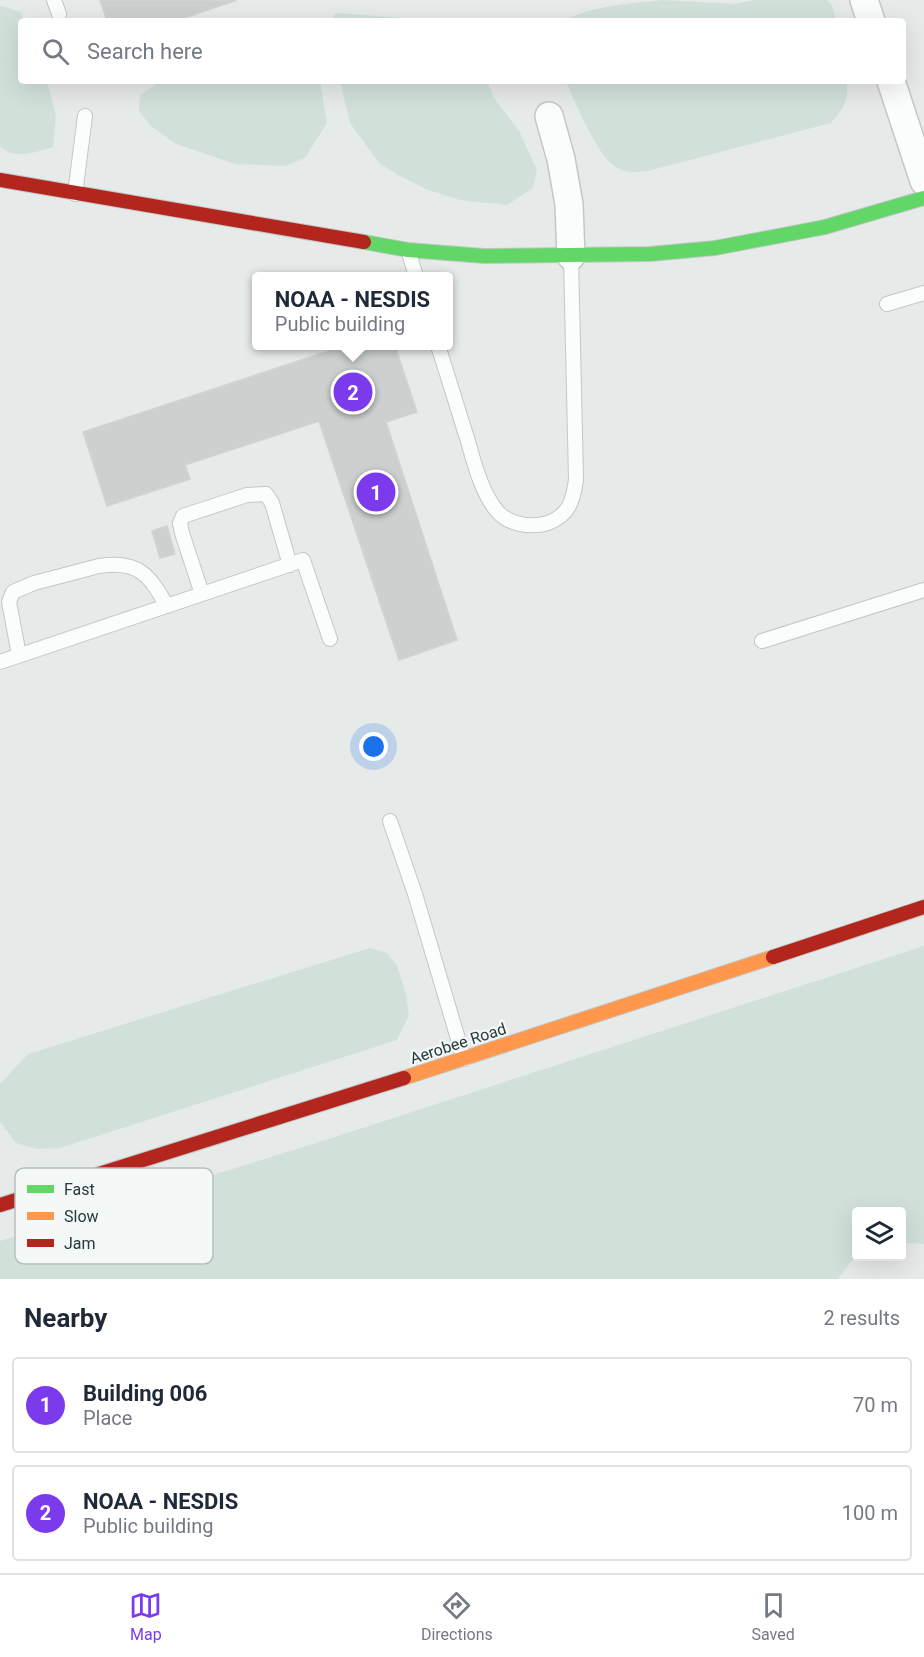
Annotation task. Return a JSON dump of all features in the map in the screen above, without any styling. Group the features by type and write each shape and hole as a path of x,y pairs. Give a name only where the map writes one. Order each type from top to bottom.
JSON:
{"street":[{"path":"864,0 870,18"},
{"path":"892,84 924,182"},
{"path":"549,116 561,159 569,204 571,256"},
{"path":"0,180 408,250 484,256 650,254 715,248 825,226 924,198"},
{"name":"Aerobee Road","path":"120,1168 464,1059 924,907"},
{"name":"Aerobee Road","path":"0,1206 15,1201"}],"lane":[{"path":"54,0 59,14"},
{"path":"75,194 86,116"},
{"path":"408,250 415,272"},
{"path":"440,350 475,466 496,510 505,518 520,525 545,524 558,519 566,512 573,500 576,480 571,256"},
{"path":"887,304 924,293"},
{"path":"202,594 182,533 180,523 183,516 246,495 267,494 272,503 290,565"},
{"path":"0,662 303,560 330,639"},
{"path":"19,655 9,602 13,592 34,583 99,566 120,565 144,572 167,606"},
{"path":"762,641 924,590"},
{"path":"390,821 464,1059"}],"shaded area":[{"path":"662,0 735,4 754,0 827,0 832,5 835,18 571,18 599,8"},
{"path":"0,7 21,12 23,18 18,18 18,84 48,84 56,116 53,147 19,154 6,151 0,146"},
{"path":"336,13 402,18 333,18"},
{"path":"156,84 320,84 327,123 305,158 285,166 235,164 176,144 151,126 139,111 140,95"},
{"path":"341,84 488,84 494,98 519,131 537,170 533,188 507,205 460,200 428,190 379,163 350,123"},
{"path":"567,84 847,84 845,104 831,123 648,171 624,171 609,161 587,128"},
{"path":"924,946 924,1244 906,1243 906,1207 852,1207 852,1260 838,1279 0,1279 0,1241 15,1236 15,1264 213,1264 213,1175"},
{"path":"370,948 387,953 397,966 406,994 409,1015 397,1040 60,1148 37,1149 16,1143 0,1122 0,1084 28,1054"}],"building":[{"path":"100,0 237,0 184,18 106,18"},
{"path":"332,350 396,350 417,412 386,422 457,640 399,660 319,421 185,465 190,479 107,506 83,432"},
{"path":"167,526 175,554 160,558 152,531"}],"traffic: fast":[{"path":"364,242 408,250 484,256 650,254 715,248 825,227 924,198"}],"traffic: slow":[{"path":"404,1078 773,957"}],"traffic: jam":[{"path":"0,180 364,242"},
{"path":"773,957 924,907"},
{"path":"118,1168 404,1078"},
{"path":"0,1205 15,1200"}],"place":[{"name":"NOAA - NESDIS","path":"353,392"},
{"name":"Building 006","path":"376,492"}]}
